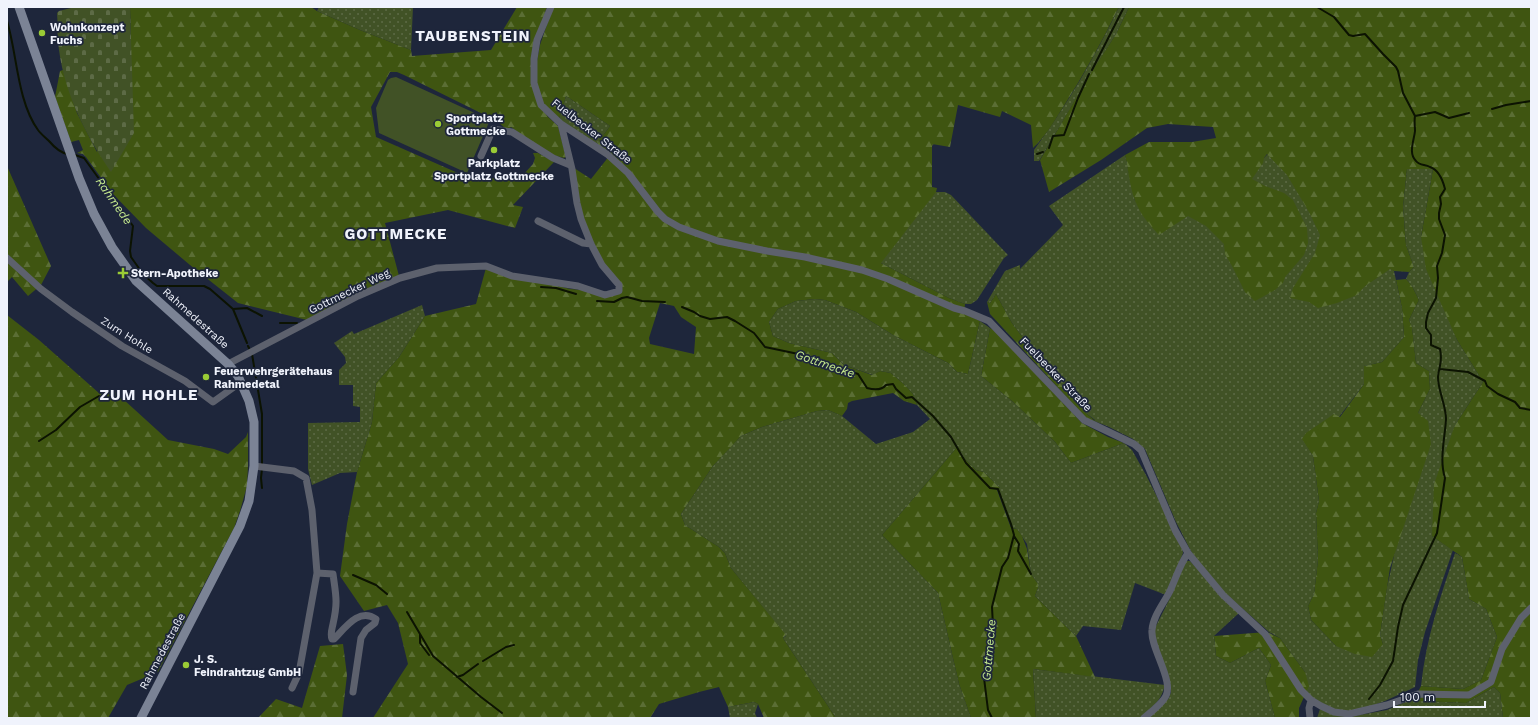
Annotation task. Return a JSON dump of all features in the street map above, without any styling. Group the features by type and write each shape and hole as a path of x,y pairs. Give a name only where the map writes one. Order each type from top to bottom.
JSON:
{"main road":[{"name":"Rahmedestraße","path":"19,7 71,155 94,214 112,247 136,280 228,364 241,382 249,401 254,422 260,467 240,526 141,718"}],"street":[{"name":"Fuelbecker Straße","path":"550,7 537,40 534,59 534,77 537,94 541,105 561,124 607,154 628,173 664,219 679,227 718,241 805,257 862,270 888,279 954,308 989,321 1084,420 1134,444 1141,450 1174,530 1188,553 1223,596 1265,634 1301,690 1311,700 1334,712 1349,714 1387,705 1418,694 1469,695 1491,682 1502,649 1521,618 1531,608"},
{"name":"Gottmecker Weg","path":"228,364 358,296 400,278 437,268 486,266 512,276 578,286 605,295 619,290 619,285 602,265 591,244 577,203 561,124"},
{"path":"481,156 493,129 512,132 553,158 570,164"},
{"path":"538,221 583,243 591,244"},
{"name":"Zum Hohle","path":"7,258 41,289 72,312 122,346 185,381 213,402 241,382"},
{"path":"260,467 294,471 306,478 312,510 317,573 299,673 292,688"},
{"path":"1144,718 1166,698 1167,692 1166,676 1154,648 1151,632 1152,625 1170,590 1183,559 1188,553"},
{"path":"317,573 333,574 337,602 331,632 332,640 348,623 356,618 371,616 376,620 366,630 361,638 353,692"},
{"path":"1310,718 1309,708 1311,700"}],"green space":[{"path":"75,7 130,7 134,133 111,172 83,126 69,93 60,59 57,13 59,11"},
{"path":"130,7 311,7 360,30 411,50 412,56 491,50 517,7 547,7 531,56 540,107 558,126 566,157 564,158 557,156 536,146 511,127 507,130 497,121 404,75 397,72 390,72 371,107 376,137 467,177 513,179 523,175 533,164 535,158 533,153 538,153 554,162 513,205 523,207 515,228 448,210 385,223 399,276 307,320 238,303 146,228 113,194 86,157 83,154 77,153 83,150 79,140 71,142 55,97 60,71 63,70 77,113 97,152 131,44"},
{"path":"319,7 413,7 411,50 317,11"},
{"path":"553,7 1119,7 1070,97 1049,130 1033,148 1031,125 1002,111 1000,117 958,105 950,147 932,144 932,187 937,188 936,192 881,263 949,298 965,304 964,313 980,321 968,374 957,372 948,363 893,335 856,312 825,300 815,299 796,301 778,309 769,322 773,336 789,343 832,353 844,365 872,375 880,371 891,373 913,394 917,405 904,401 893,393 852,401 848,403 847,409 842,416 828,410 817,411 762,427 741,436 713,466 681,514 685,525 719,547 725,553 731,568 786,635 783,638 836,718 764,718 758,704 754,702 728,707 719,687 659,704 650,718 373,718 408,664 398,623 387,605 364,611 340,576 347,524 357,472 372,422 376,383 399,357 425,316 476,304 486,268 570,289 620,293 592,241 583,219 574,168 591,179 610,155 597,144 610,126 566,96 559,119 544,106 538,91 535,72 540,45","holes":["660,303 674,306 681,317 696,327 694,354 650,344 649,338"]},
{"path":"1119,7 1129,7 1116,34 1039,161 1034,161 1034,150 1058,116 1080,80"},
{"path":"1129,7 1531,7 1531,718 1503,718 1500,693 1494,687 1466,703 1421,701 1415,698 1421,686 1463,689 1481,680 1497,637 1486,609 1469,599 1462,557 1432,536 1434,484 1455,425 1483,382 1457,340 1426,269 1421,237 1433,169 1407,169 1403,207 1406,245 1414,267 1409,272 1394,271 1390,269 1364,287 1357,295 1337,303 1318,308 1309,302 1290,298 1293,288 1315,253 1320,235 1309,212 1287,175 1267,154 1263,163 1252,179 1265,186 1284,193 1293,200 1307,228 1308,243 1304,255 1285,277 1283,283 1275,290 1255,301 1245,292 1225,254 1224,244 1206,226 1188,216 1159,235 1147,222 1140,211 1133,195 1125,155 1149,142 1192,142 1216,138 1213,127 1168,124 1147,128 1101,160 1049,192 1040,160 1086,81 1116,34"},
{"name":"Sportplatz Gottmecke","path":"396,77 490,120 467,173 379,133 376,108 388,80"},
{"path":"607,79 944,133 921,158 858,169 936,192 945,192 951,195 1008,255 1004,258 977,300 971,304 965,304 949,298 881,263"},
{"path":"566,96 610,126 597,144 559,119"},
{"path":"1288,133 1365,286 1390,268 1394,271 1402,308 1404,337 1382,362 1364,366 1364,384 1339,417 1303,439 1313,456 1319,501 1316,513 1318,560 1314,594 1308,606 1311,620 1336,646 1383,644 1380,635 1387,587 1396,547 1418,413 1430,389 1429,371 1416,363 1412,328 1409,320 1419,300 1412,286 1406,279 1409,272 1414,267 1406,245 1403,207 1407,169 1433,169 1421,237 1457,340 1483,382 1455,425 1432,536 1453,550 1425,632 1418,660 1415,687 1385,701 1349,714 1349,717 1387,710 1415,698 1421,701 1466,703 1494,687 1500,693 1503,718 1317,718 1321,706 1304,693 1305,672 1280,638 1269,632 1225,593 1193,555 1176,522 1145,449 1133,439 1094,421 1095,420 1087,414 1041,362 1012,323 996,294 990,303 987,302 1005,271 1020,265 1020,269 1063,225 1049,206 1125,155 1135,201 1264,158"},
{"path":"7,166 51,266 41,285 28,296 12,277 7,282"},
{"path":"1406,279 1412,286 1419,300 1409,320 1412,327 1416,363 1429,371 1430,389 1418,413 1428,421 1431,444 1390,568 1380,635 1383,644 1372,657 1355,654 1336,646 1311,620 1308,606 1314,594 1318,560 1316,513 1319,501 1313,456 1302,439 1306,433 1334,414 1340,417 1364,384 1364,366 1382,362 1404,337 1402,308 1396,280"},
{"path":"996,294 1012,323 1041,362 1095,421 1086,418 990,314 987,302 990,303"},
{"path":"815,299 825,300 856,312 893,335 948,363 957,372 968,374 980,321 990,328 981,376 1012,401 1055,442 1071,463 1124,443 1132,450 1182,546 1183,553 1166,595 1135,583 1121,630 1083,626 1076,636 1035,596 1039,585 1031,574 1027,544 1017,529 1013,528 998,489 1000,488 984,472 976,470 965,459 958,446 882,535 938,593 959,684 971,718 836,718 783,638 786,636 731,568 725,553 719,547 685,525 681,514 713,466 732,445 741,436 762,427 817,411 828,410 842,416 876,444 913,432 930,419 917,405 913,394 891,373 880,371 873,375 844,365 832,353 789,343 773,336 769,322 778,309 796,301"},
{"path":"422,305 425,316 399,357 376,383 372,422 357,472 340,473 312,485 308,469 308,423 360,422 360,407 353,406 353,385 339,385 339,370 346,363 345,357 334,343 352,331 354,334"},
{"path":"7,315 39,340 100,394 112,389 168,440 214,449 228,454 246,437 248,432 247,486 234,528 158,672 127,685 108,718 7,718"},
{"path":"990,328 995,331 1082,423 1108,437 1124,443 1071,463 1055,442 1012,401 981,376"},
{"path":"958,446 965,459 976,470 984,472 1000,488 997,490 1011,528 1017,529 1022,536 1027,549 1031,574 1039,585 1035,596 1076,636 1095,677 1033,669 1036,718 971,718 959,684 938,593 882,535"},
{"path":"1455,553 1462,557 1469,599 1486,609 1497,637 1481,680 1463,689 1421,686 1430,635"},
{"path":"1185,561 1190,561 1239,613 1214,636 1216,656 1230,663 1259,648 1271,665 1265,681 1275,718 1148,718 1169,698 1171,692 1169,678 1161,658 1154,633"},
{"path":"1267,632 1280,638 1305,672 1309,686 1299,708 1299,717 1275,718 1265,681 1271,665 1259,648 1230,663 1216,656 1214,636"},
{"path":"343,644 347,675 342,718 258,718 276,699 302,708 320,646"},
{"path":"1033,669 1165,685 1158,700 1140,718 1036,718"},
{"path":"754,702 758,704 755,713 757,718 730,718 728,707"}],"waterway":[{"path":"1092,70 1124,7"},
{"path":"1317,7 1334,17 1349,35 1353,36 1365,34 1396,67 1403,93 1415,116 1435,112 1449,118 1469,113"},
{"name":"Rahmede","path":"7,21 18,77 31,118 39,131 53,145 60,151 68,154"},
{"path":"1049,148 1053,136 1064,135 1089,74"},
{"path":"1492,109 1531,101"},
{"path":"1369,699 1380,685 1393,661 1403,605 1437,533 1445,478 1442,456 1446,414 1439,388 1438,377 1441,354 1440,349 1431,345 1431,335 1426,328 1428,313 1436,298 1438,278 1437,266 1442,253 1445,235 1439,219 1441,204 1440,197 1445,189 1442,179 1438,173 1433,168 1419,164 1412,154 1415,116"},
{"path":"1037,154 1043,152"},
{"name":"Rahmede","path":"75,155 84,158 133,226 130,251 131,257 143,274 157,286 204,286 210,289 233,309 247,343"},
{"name":"Gottmecke","path":"541,287 556,288 576,294"},
{"name":"Gottmecke","path":"597,301 614,302 627,297 642,301 665,302"},
{"name":"Gottmecke","path":"682,307 710,319 727,317 754,333 765,347 808,356 815,363 845,373 852,372 858,374 867,388 877,390 886,385 893,384 896,389 906,398 912,397 933,416 951,437 966,463 990,488 998,489 1014,535 1008,558 1002,567 992,607 993,626 984,678 988,710 992,718"},
{"name":"Gottmecke","path":"233,309 247,308 262,316"},
{"name":"Gottmecke","path":"280,323 297,323"},
{"name":"Rahmede","path":"248,346 250,350"},
{"name":"Rahmede","path":"252,354 262,414 262,465"},
{"path":"1440,369 1468,372 1485,381 1487,386 1498,394 1515,402 1520,408 1531,410"},
{"path":"39,441 56,430 80,407 99,396"},
{"name":"Rahmede","path":"262,469 262,488"},
{"name":"Gottmecke","path":"1014,536 1019,544 1018,551 1031,574"},
{"path":"353,575 376,585 387,594"},
{"path":"407,612 433,656 502,713"},
{"path":"420,634 420,643 429,655"},
{"path":"483,661 506,647 514,645"},
{"path":"457,677 463,675 478,664"}],"place":[{"name":"Wohnkonzept Fuchs","path":"42,33"},
{"name":"Sportplatz Gottmecke","path":"438,124"},
{"name":"Parkplatz Sportplatz Gottmecke","path":"494,150"},
{"name":"Stern-Apotheke","path":"123,273"},
{"name":"Feuerwehrgerätehaus Rahmedetal","path":"206,377"},
{"name":"J. S. Feindrahtzug GmbH","path":"186,665"}],"district":[{"name":"TAUBENSTEIN","path":"473,36"},
{"name":"GOTTMECKE","path":"396,234"},
{"name":"ZUM HOHLE","path":"149,395"}]}
